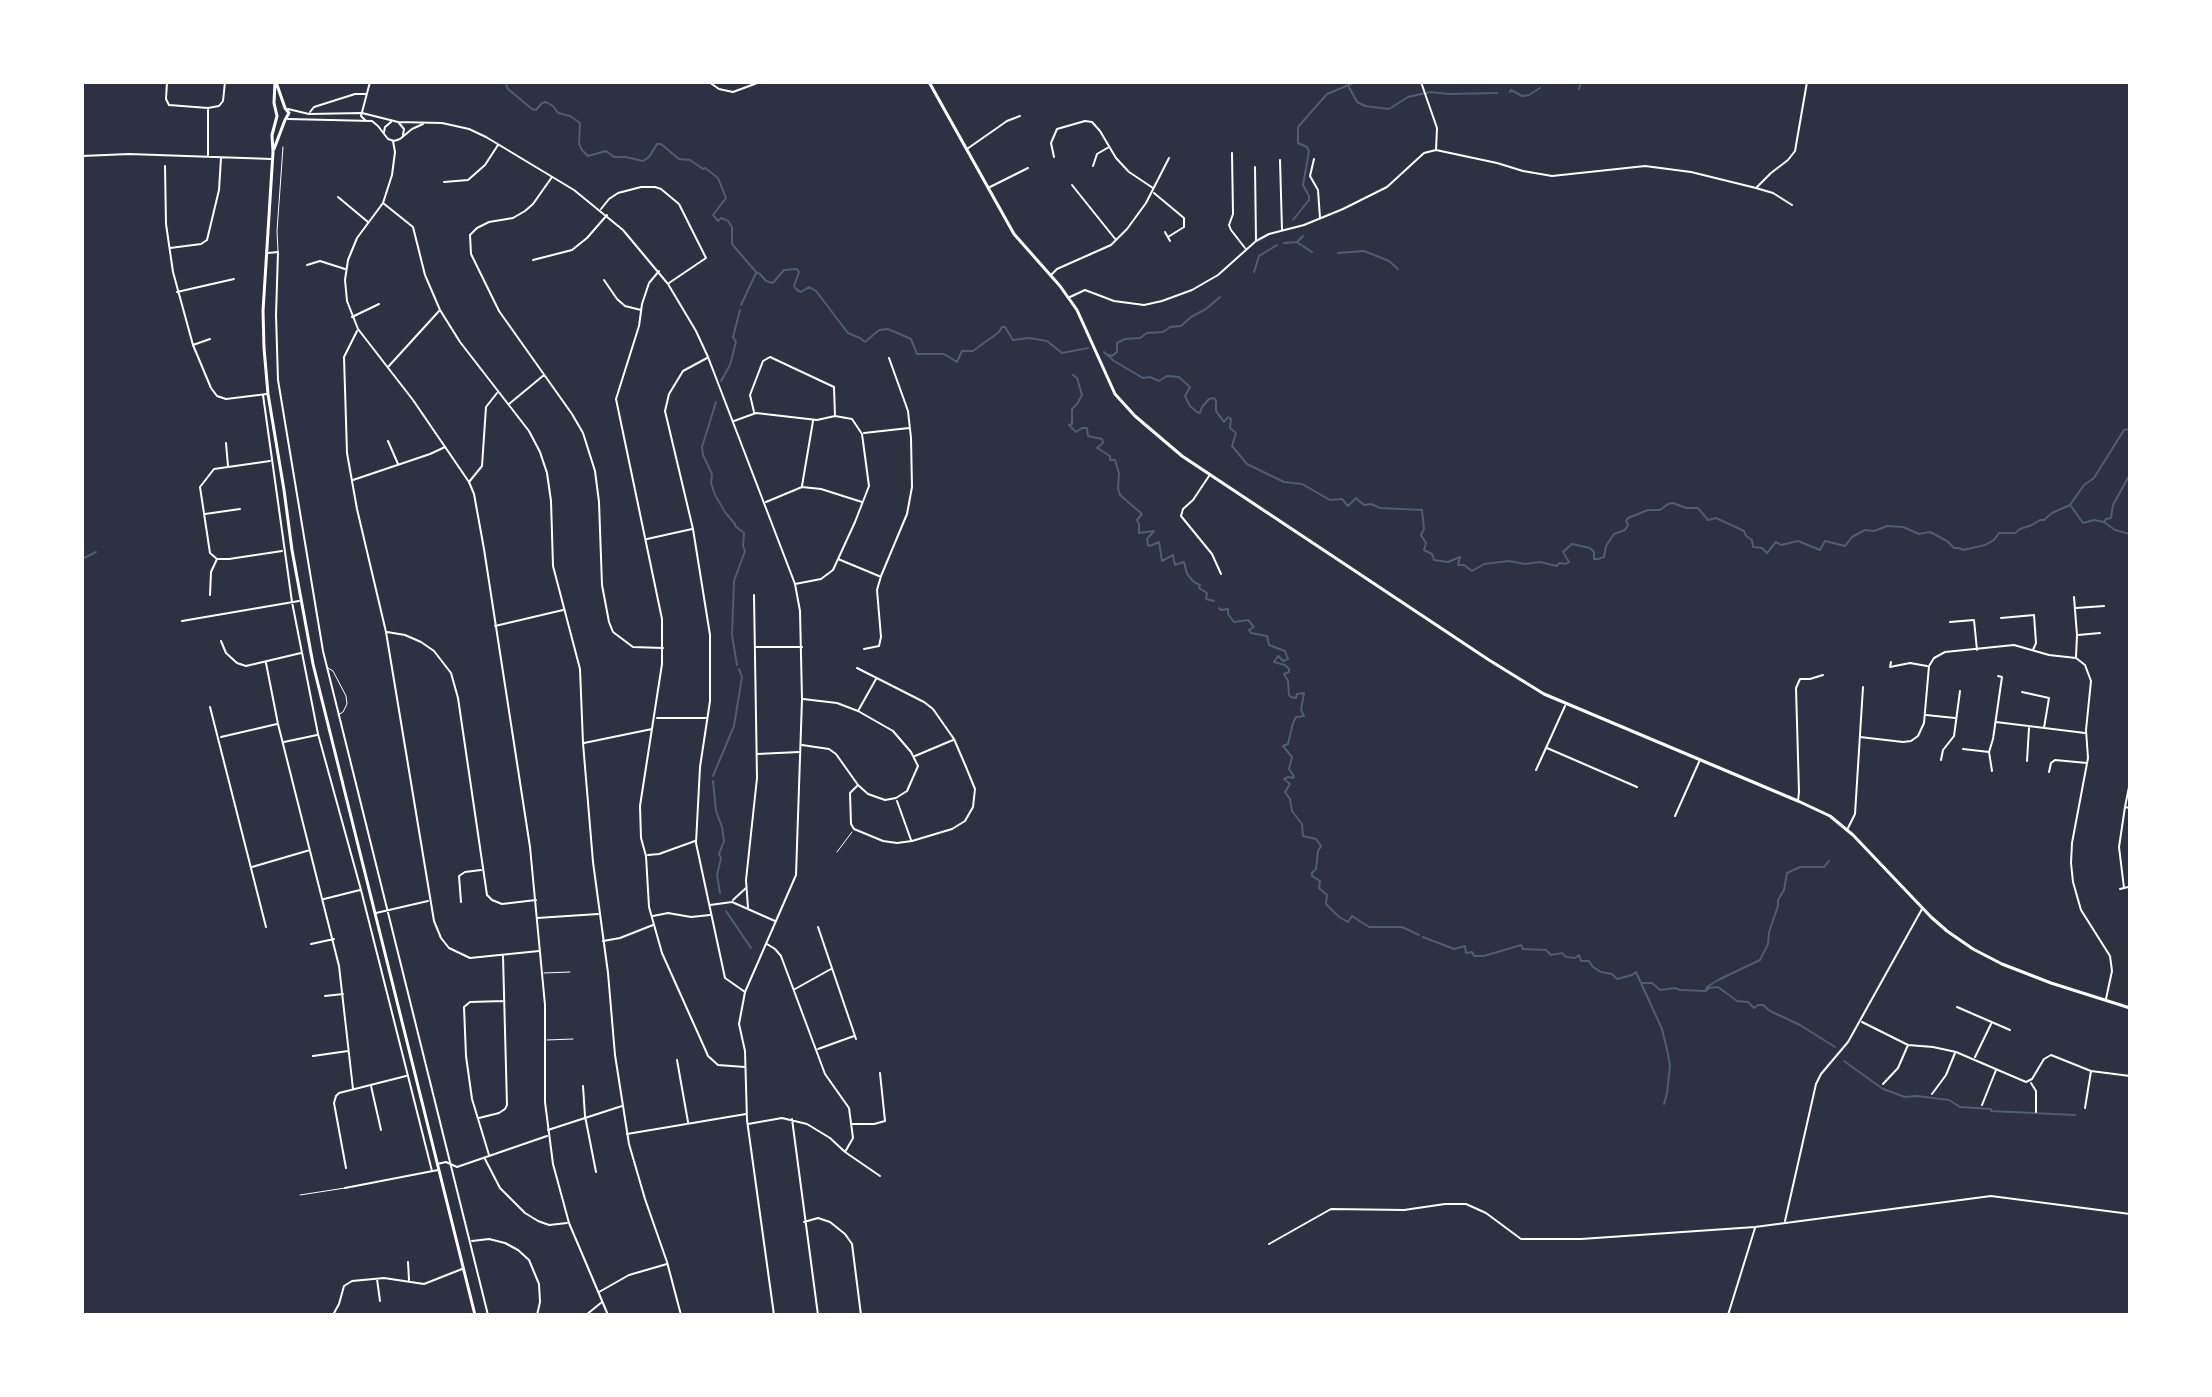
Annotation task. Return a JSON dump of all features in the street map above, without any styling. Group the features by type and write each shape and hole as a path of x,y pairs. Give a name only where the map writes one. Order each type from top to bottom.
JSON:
{"main road":[{"path":"273,152 289,113 275,82"},
{"path":"275,82 277,115"},
{"path":"929,82 1002,216 1024,247 1069,297 1085,323 1115,394 1155,434 1210,475 1522,682 1566,704 1830,816 1848,830 1947,931 1988,957 2051,983 2130,1008"},
{"path":"286,108 280,108 272,135 263,336 268,394 292,550 313,664 474,1315"},
{"path":"277,115 286,119"}],"street":[{"path":"167,82 166,99 169,105 208,108 219,106 223,101 225,82"},
{"path":"370,82 361,116 378,126 393,141 395,152 383,203 352,248 345,288 358,329 445,447 474,494 536,900 545,1005 548,1135 569,1223 608,1315"},
{"path":"709,82 730,92 760,82"},
{"path":"1421,82 1437,128 1436,150"},
{"path":"1756,188 1795,151 1807,82"},
{"path":"309,114 310,109 355,94 367,94"},
{"path":"208,108 208,156"},
{"path":"286,108 309,114 362,113 397,122 442,123 477,133 498,145 607,215 638,246 668,284 708,357 795,584 800,611 802,699 796,875 745,992 739,1024 745,1051 748,1124 774,1315"},
{"path":"966,150 1007,121 1020,116"},
{"path":"286,119 365,120"},
{"path":"385,136 386,125 397,122"},
{"path":"397,122 404,129 403,136"},
{"path":"1054,157 1051,143 1057,129 1092,122 1129,172 1184,218 1184,227 1169,239 1165,232"},
{"path":"393,141 423,124"},
{"path":"444,182 468,180 485,165 498,145"},
{"path":"1093,166 1097,154 1110,146"},
{"path":"1069,297 1085,290 1134,305 1162,301 1192,290 1228,267 1256,241 1343,209 1387,187 1424,153 1436,150 1552,176 1645,166 1691,172 1773,193 1792,205"},
{"path":"1232,153 1233,214 1229,225 1246,249"},
{"path":"82,156 129,154 272,159"},
{"path":"169,248 201,244 207,240 218,196 221,157"},
{"path":"1051,275 1057,269 1101,251 1116,240 1153,191 1169,158"},
{"path":"1314,159 1310,176 1318,190 1320,218"},
{"path":"1088,160 1095,161"},
{"path":"1280,160 1282,230"},
{"path":"1255,167 1256,241"},
{"path":"987,188 1028,168"},
{"path":"159,171 165,169 169,248 177,292 193,345 211,388 217,396 226,399 268,394"},
{"path":"552,177 525,211 513,218 489,222 477,228 470,235 471,254 499,311 583,433 595,471 602,585 613,632 633,647 664,648"},
{"path":"1072,185 1116,240"},
{"path":"600,210 618,193 641,187 661,189 679,204 706,258 668,284"},
{"path":"338,197 368,222"},
{"path":"383,203 415,230 425,275 440,310 535,441 547,473 553,566 580,669 583,743 600,913 627,1134 681,1315"},
{"path":"533,260 572,250 607,215"},
{"path":"266,253 278,252 278,380 327,667 488,1315"},
{"path":"307,265 320,261 346,270"},
{"path":"659,271 649,283 616,399 647,539 662,619 664,648 640,806 641,838 646,856 652,916 662,953 708,1056 718,1065 746,1067"},
{"path":"177,292 234,279"},
{"path":"604,280 625,306 641,310"},
{"path":"352,317 379,304"},
{"path":"388,367 440,310"},
{"path":"358,329 344,357 347,453 386,632 429,901 438,930 449,948 470,958 540,951"},
{"path":"193,345 210,339"},
{"path":"708,357 683,371 669,394 665,411 693,529 710,635 711,675 700,767 696,841 725,978 745,992"},
{"path":"754,414 750,395 763,361 770,357 834,387 835,416"},
{"path":"864,649 879,646 877,590 911,500 908,411 889,358"},
{"path":"508,404 545,374"},
{"path":"469,482 482,466 486,407 498,392"},
{"path":"263,395 292,602 318,734 432,1171"},
{"path":"733,422 754,414 814,420 835,416 852,419 862,434 869,486 864,502 833,570 821,579 795,584"},
{"path":"802,487 814,420"},
{"path":"862,434 910,427"},
{"path":"388,441 398,465"},
{"path":"226,443 228,466"},
{"path":"352,480 445,447"},
{"path":"271,460 211,471 200,487 210,553 217,559 229,559 285,551"},
{"path":"1210,475 1183,509 1181,516 1212,554 1221,574"},
{"path":"764,503 802,487 821,489 864,502"},
{"path":"205,514 240,509"},
{"path":"647,539 693,529"},
{"path":"210,595 211,572 217,559"},
{"path":"838,559 881,576"},
{"path":"748,908 746,887 757,778 754,595"},
{"path":"2074,597 2076,658"},
{"path":"182,621 302,601"},
{"path":"2075,608 2104,606"},
{"path":"495,626 564,610"},
{"path":"2001,618 2034,615 2036,643 2033,650"},
{"path":"1950,622 1974,620 1977,650"},
{"path":"386,632 421,642 434,651 451,673 458,698 487,895 502,904 536,900"},
{"path":"2077,635 2100,633"},
{"path":"221,641 226,653 246,666 303,653"},
{"path":"1860,737 1903,742 1911,741 1920,733 1925,715 1929,666 1934,658 1945,652 2014,645 2049,655 2076,658 2085,665 2091,677 2087,763 2072,843 2072,873 2081,910 2110,956 2112,971 2106,1000"},
{"path":"756,647 802,647"},
{"path":"1891,662 1890,667 1910,663 1929,666"},
{"path":"266,663 278,724 334,939 353,1089"},
{"path":"857,668 933,709 954,739 975,789 973,807 970,815 959,825 912,841 883,841 854,829 851,824 850,793 858,785"},
{"path":"1798,801 1796,688 1800,679 1823,675"},
{"path":"1992,771 1989,752 2002,677 1998,676"},
{"path":"858,711 877,678"},
{"path":"1848,830 1855,814 1863,687"},
{"path":"1941,760 1943,750 1954,736 1960,691"},
{"path":"2022,692 2049,698 2044,728"},
{"path":"800,745 829,749 842,761 858,785 868,794 885,800 907,791 918,766 893,731 837,703 802,699"},
{"path":"1536,770 1566,704"},
{"path":"210,707 266,927"},
{"path":"1925,715 1957,718"},
{"path":"654,718 708,718"},
{"path":"1995,721 2086,734"},
{"path":"219,737 278,724"},
{"path":"2027,761 2029,726"},
{"path":"583,743 653,728"},
{"path":"283,743 318,734"},
{"path":"913,757 954,739"},
{"path":"1547,748 1637,787"},
{"path":"1963,749 1989,752"},
{"path":"757,754 799,752"},
{"path":"1675,816 1700,760"},
{"path":"2049,772 2055,760 2087,763"},
{"path":"2124,888 2119,847 2130,782"},
{"path":"896,798 912,841"},
{"path":"2125,807 2130,808"},
{"path":"646,856 696,841"},
{"path":"251,867 310,850"},
{"path":"461,902 459,876 482,870"},
{"path":"732,902 746,887"},
{"path":"324,899 361,890"},
{"path":"374,913 429,901"},
{"path":"709,905 732,902 775,921"},
{"path":"1785,1222 1816,1084 1861,1021 1922,908"},
{"path":"537,918 600,913"},
{"path":"652,916 668,913 691,917 711,915"},
{"path":"603,941 655,925"},
{"path":"816,1050 856,1037 818,927"},
{"path":"311,944 334,939"},
{"path":"765,944 780,953 825,1074 849,1108 853,1138 845,1152"},
{"path":"478,1118 499,1113 507,1105 503,955"},
{"path":"794,989 832,968"},
{"path":"325,996 343,994"},
{"path":"489,1155 472,1099 464,1007 470,1002 504,1001"},
{"path":"1957,1007 2010,1030"},
{"path":"1861,1021 1908,1045 1956,1052 2021,1081 2030,1081"},
{"path":"1974,1059 1991,1022"},
{"path":"1883,1084 1898,1068 1908,1045"},
{"path":"313,1056 321,1052 348,1051"},
{"path":"1932,1094 1937,1091 1956,1052"},
{"path":"2030,1081 2042,1060 2049,1055 2091,1071 2130,1076"},
{"path":"677,1060 688,1123"},
{"path":"1982,1105 1981,1099 1996,1070"},
{"path":"2079,1104 2084,1106 2091,1071"},
{"path":"852,1124 885,1121 880,1073"},
{"path":"346,1168 334,1103 339,1093 407,1076"},
{"path":"1888,1080 1892,1085"},
{"path":"2030,1081 2036,1091 2036,1112"},
{"path":"371,1086 381,1130"},
{"path":"583,1086 585,1116 596,1172"},
{"path":"548,1130 623,1106"},
{"path":"627,1134 747,1114"},
{"path":"748,1124 782,1118 807,1124 880,1176"},
{"path":"792,1119 818,1315"},
{"path":"437,1164 446,1162 457,1167 548,1135"},
{"path":"485,1158 500,1188 525,1213 549,1225 569,1223"},
{"path":"345,1188 438,1170"},
{"path":"1269,1244 1331,1209 1404,1210 1445,1204 1466,1204 1486,1213 1521,1239 1581,1239 1755,1227 1991,1196 2130,1214"},
{"path":"804,1222 818,1218 830,1222 852,1244 861,1315"},
{"path":"1728,1315 1755,1227"},
{"path":"470,1241 498,1241 523,1254 538,1277 540,1296 537,1315"},
{"path":"408,1262 409,1282"},
{"path":"599,1292 629,1275 668,1264"},
{"path":"410,1268 415,1267"},
{"path":"333,1315 344,1286 352,1281 376,1277 424,1284 463,1269"},
{"path":"376,1277 380,1301"},
{"path":"371,1295 379,1294"},
{"path":"586,1315 603,1302"}],"lane":[{"path":"278,252 283,147"},
{"path":"327,667 333,671 346,696 347,704 338,715"},
{"path":"837,852 854,829"},
{"path":"542,973 570,972"},
{"path":"545,1041 573,1039"},
{"path":"300,1195 345,1188"}],"waterway":[{"path":"505,82 508,89 532,109 536,110 546,102 558,113 580,123 579,144 588,156 606,151 614,157 643,161 657,144 661,144 679,159 690,160 705,168 718,178 726,198 713,215 718,221 721,218 728,221 732,227 732,244 756,272 773,283 784,270 797,269 799,272 794,286 797,290 801,292 809,287 816,291 848,333 865,342 879,330 888,329 911,339 917,354 944,354 957,362 962,351 973,351 1005,327 1013,340 1029,338 1047,341 1062,353 1088,348"},
{"path":"1293,220 1309,200 1303,185 1309,151 1298,143 1298,127 1327,94 1356,82"},
{"path":"1579,89 1581,82"},
{"path":"1349,87 1357,102 1389,109 1408,97 1430,92 1497,93"},
{"path":"1510,92 1522,96 1540,88"},
{"path":"1284,243 1297,242 1303,236"},
{"path":"1298,243 1312,252"},
{"path":"1254,272 1259,256 1277,245"},
{"path":"1338,253 1364,251 1389,261 1398,269"},
{"path":"741,305 756,273"},
{"path":"1109,355 1117,352 1117,343 1125,339 1140,338 1147,333 1181,326 1220,297"},
{"path":"721,381 730,365 740,310"},
{"path":"1104,352 1143,378 1159,381 1167,376 1179,377 1190,387 1185,396 1197,412 1200,413 1209,399 1214,398 1216,411 1224,422 1228,417 1231,419 1230,428 1236,433 1232,446 1247,464 1284,482 1302,484 1330,500 1342,499 1348,506 1356,498 1364,505 1380,508 1422,510 1424,550 1432,554 1434,560 1448,562 1460,557 1458,565 1472,571 1484,564 1509,561 1557,566 1559,563 1566,564 1569,562 1563,552 1572,544 1590,548 1594,559 1604,557 1606,546 1614,534 1625,530 1628,518 1648,510 1660,510 1673,503 1698,508 1708,520 1716,518 1744,531 1752,540 1753,547 1762,548 1767,553 1776,542 1781,545 1798,541 1820,550 1825,541 1845,546 1852,537 1865,530 1874,531 1887,526 1903,527 1919,534 1930,532 1954,548 1963,550 1985,545 1999,533 2015,533 2070,505 2084,485 2094,478 2124,430 2130,429"},
{"path":"1073,375 1077,378 1082,395 1072,409 1072,424 1069,425 1076,432 1087,428 1088,436 1102,439 1103,443 1097,448 1110,456 1110,460 1115,460 1120,495 1142,514 1137,520 1139,533 1154,531 1147,539 1148,545 1159,542 1162,561 1173,555 1175,565 1184,562 1187,574 1207,593 1206,599 1214,601"},
{"path":"716,402 702,447 712,474 715,495 735,526 744,533 745,551 734,581 732,635 737,665"},
{"path":"2104,522 2111,518 2113,505 2130,474"},
{"path":"2071,506 2083,523 2094,520 2104,522 2115,530 2130,534"},
{"path":"82,559 96,552"},
{"path":"1219,608 1228,609 1234,622 1248,620 1254,627 1249,630 1251,633 1267,636 1269,645 1285,651 1288,659 1283,661 1278,656 1274,662 1289,669 1284,674 1289,695 1296,698 1297,694 1304,693 1301,710 1304,716 1296,717 1288,744 1283,746 1292,757 1289,769 1294,776 1284,779 1290,784 1285,792 1292,811 1302,824 1303,836 1316,839 1321,846 1312,876 1320,881 1319,888 1327,895 1326,904 1348,922 1352,916 1369,927 1402,927 1419,935"},
{"path":"713,776 734,726 742,677 739,669"},
{"path":"713,781 716,811 724,841 717,875 720,893"},
{"path":"1706,990 1718,980 1760,960 1768,944 1787,873 1800,867 1824,867 1829,861"},
{"path":"726,911 751,948"},
{"path":"1423,937 1454,949 1465,946 1466,953 1472,952 1474,956 1521,945 1523,949 1546,950 1551,955 1562,953 1575,958 1579,955 1581,961 1589,961 1593,967 1617,979 1636,972 1641,983 1652,983 1660,990 1706,991 1718,987 1737,1001 1748,1002 1754,1008 1763,1005 1835,1047"},
{"path":"1641,983 1662,1029 1668,1054 1670,1066 1664,1104"},
{"path":"1844,1061 1883,1089 1905,1097 1949,1100 1960,1107 1991,1111 2075,1115"}]}
